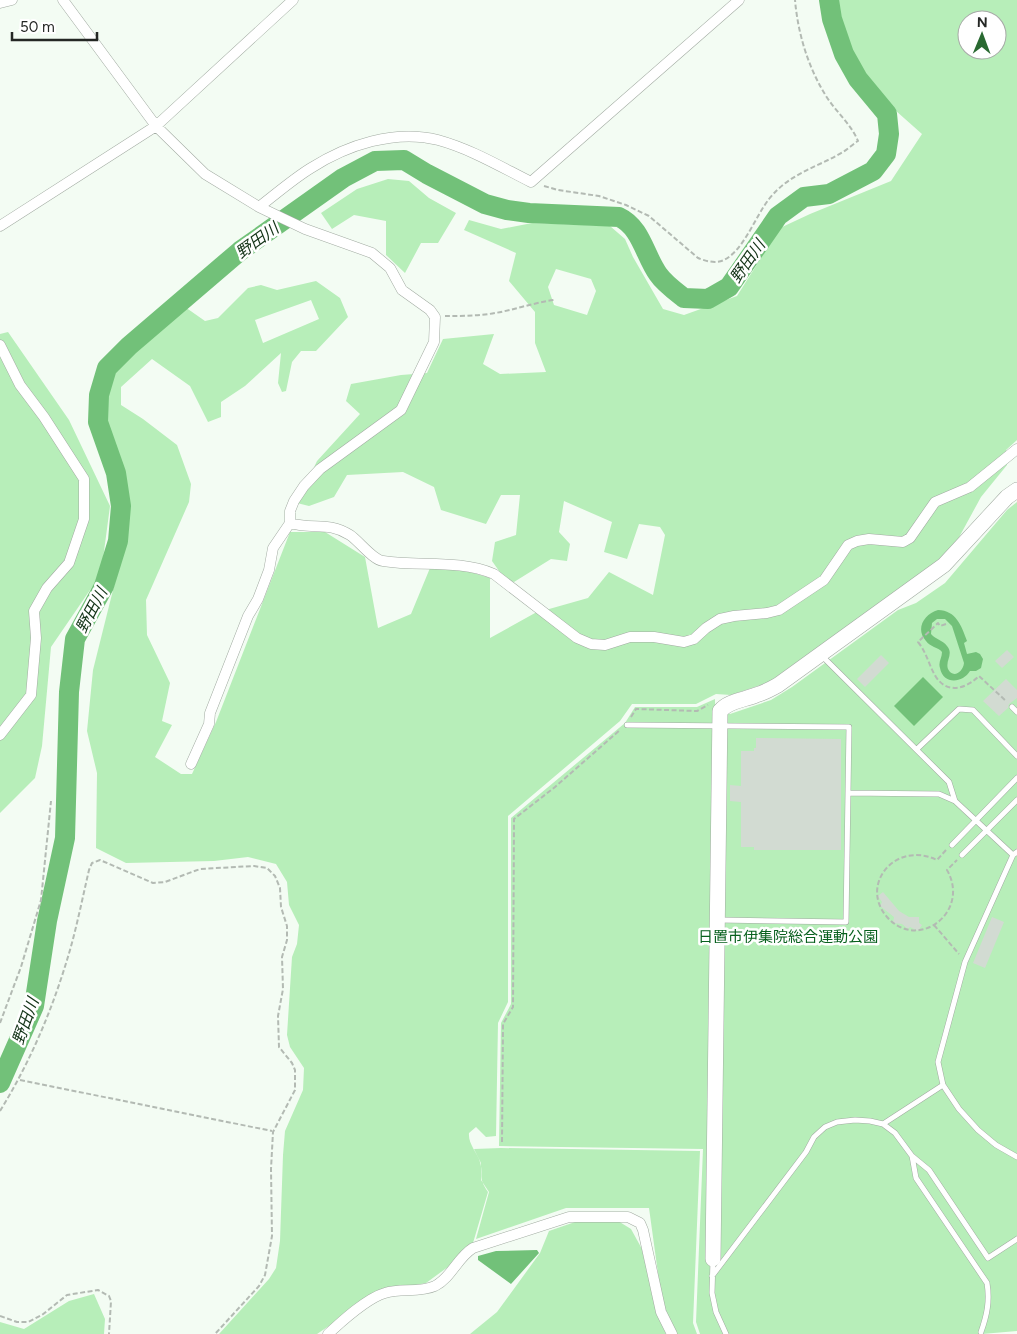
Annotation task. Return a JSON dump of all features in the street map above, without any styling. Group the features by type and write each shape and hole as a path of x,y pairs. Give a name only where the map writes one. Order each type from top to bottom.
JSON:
{"street":[{"path":"0,3 12,0"},
{"path":"63,0 156,126 205,174 264,209 305,229 372,254 390,268 402,290 430,310 435,317 434,342 401,410 320,469 304,486 294,501 290,511 290,523 273,548 269,570 258,599 248,616 210,712 209,724 191,764"},
{"path":"0,226 156,126 292,0"},
{"path":"264,209 311,168 351,148 382,139 405,137 436,140 461,148 531,182 739,0"},
{"path":"0,345 20,385 44,417 84,480 84,519 69,563 48,588 34,611 36,638 31,695 0,735"},
{"path":"290,523 301,526 324,525 337,528 351,535 380,561 462,565 482,569 494,574 577,638 591,644 605,645 630,637 684,642 694,639 720,619 734,616 767,614 780,610 824,580 848,545 869,539 903,542 910,538 935,502 970,487 1017,449"},
{"path":"713,1259 719,726 721,710 730,703 758,695 778,685 944,566 1007,496 1017,490"},
{"path":"328,1334 347,1316 377,1296 385,1293 420,1290 436,1285 449,1275 464,1255 473,1248 569,1217 617,1216 635,1219 644,1230 660,1312 672,1334"}],"lane":[{"path":"820,655 949,782 955,801"},
{"path":"1012,707 1017,712"},
{"path":"916,749 959,709 973,710 1017,756"},
{"path":"627,725 849,728 846,922 717,920"},
{"path":"952,845 1017,778"},
{"path":"848,793 939,794 955,801 1015,854 965,962 938,1062 942,1085 959,1109 978,1130 996,1145 1017,1157"},
{"path":"962,855 1017,800"},
{"path":"883,1124 942,1085"},
{"path":"712,1276 806,1152 814,1137 825,1127 837,1122 870,1121 883,1124 895,1133 912,1156 929,1170 988,1258 1017,1239"},
{"path":"912,1156 916,1178 987,1283 990,1297 981,1332"},
{"path":"713,1259 712,1293 716,1312 726,1334"}],"path":[{"path":"531,182 558,190 599,196 626,205 649,216 698,258 705,261 722,261 736,251 769,199 787,182 807,169 843,152 858,141 827,97 812,70 804,48 795,0"},
{"path":"435,317 487,314 514,309 533,302 554,300"},
{"path":"946,624 943,627 938,623 918,642 924,649 935,676 947,686 959,688 970,684 979,676 1012,707"},
{"path":"502,1142 503,1024 513,1007 514,819 555,787 627,725 636,709 697,710 711,704 721,710"},
{"path":"0,1023 21,967 41,900 51,801"},
{"path":"952,845 936,860 919,854 904,856 896,859 885,870 879,882 878,892 879,903 887,917 908,929 918,930 934,925 946,915 953,900 953,882 947,870 962,855"},
{"path":"0,1111 20,1080 36,1046 68,959 88,870 92,863 100,860 153,884 165,882 200,869 254,866 267,868 275,876 280,888 281,907 287,926 287,940 282,957 283,989 278,1016 279,1047 292,1063 295,1070 295,1090 273,1132 270,1169 272,1236 265,1275 259,1286 215,1334"},
{"path":"934,925 965,962"},
{"path":"20,1080 273,1132"},
{"path":"0,1316 17,1322 28,1322 67,1295 98,1290 109,1296 111,1301 109,1334"}],"green space":[{"path":"830,0 1017,0 1017,440 1006,450 1007,465 981,497 951,552 769,682 731,695 716,694 696,704 632,704 620,721 508,816 508,1002 498,1023 496,1136 486,1137 476,1127 469,1133 470,1141 480,1162 483,1183 488,1192 473,1243 452,1264 426,1283 379,1292 317,1334 219,1334 269,1279 276,1268 280,1241 285,1131 303,1090 304,1068 290,1047 287,1035 292,957 297,944 299,925 289,905 287,882 276,864 248,857 214,861 126,863 96,848 97,773 87,731 93,670 117,574 130,504 105,420 111,371 185,307 205,321 218,318 248,288 261,285 277,290 316,281 340,298 348,317 316,351 301,351 292,362 286,391 282,392 278,383 281,353 245,386 221,402 221,417 208,422 190,386 152,359 121,387 121,405 177,445 191,484 189,502 146,600 147,635 170,683 162,721 172,725 155,757 181,774 192,774 216,722 290,532 325,532 365,557 378,628 411,614 430,568 467,571 490,578 490,638 535,613 588,598 609,572 653,595 665,535 660,527 639,524 627,559 604,552 612,522 564,501 559,532 570,544 567,561 551,559 514,582 504,578 492,561 495,542 516,535 520,495 501,495 486,524 441,510 434,487 403,472 347,475 334,497 309,506 297,503 317,461 360,414 346,401 351,384 401,375 427,373 443,339 494,334 483,364 500,374 546,372 535,343 535,312 509,281 516,253 464,230 469,220 501,229 532,223 610,226 625,239 633,257 663,309 684,315 737,296 780,228 891,181 922,134 869,87 836,47","holes":["556,269 591,279 596,291 587,315 554,305 548,287","311,300 319,319 263,343 255,320"]},
{"path":"388,179 409,181 429,198 456,213 438,243 421,243 405,273 386,255 386,221 354,215 332,229 321,213 357,189"},
{"path":"8,332 69,420 110,506 101,574 51,647 42,746 35,778 0,813 0,334"},
{"name":"日置市伊集院総合運動公園","path":"1017,502 1017,1331 982,1334 700,1334 696,1322 703,1149 499,1146 501,1023 511,1004 511,818 625,723 635,707 697,707 715,699 715,704 730,714 771,700 792,687 898,610 916,603 945,583 1007,510"},
{"path":"474,1149 700,1151 693,1323 697,1334 677,1334 666,1312 661,1295 649,1208 566,1208 476,1239 489,1192 481,1180 481,1163"},
{"path":"618,1221 631,1229 642,1249 656,1312 666,1334 470,1334 497,1312 540,1253 549,1231 575,1222"},
{"path":"94,1294 105,1319 104,1334 0,1334 0,1322 24,1329 69,1301"}],"shaded area":[{"path":"938,610 944,611 954,616 963,630 967,641 964,643 967,654 976,652 980,654 983,659 981,668 976,671 970,671 958,680 949,680 942,674 940,662 942,652 928,643 921,632 925,618","holes":["937,619 945,619 952,626 964,663 962,669 955,674 952,674 947,666 950,655 949,649 944,642 931,634 932,623"]},
{"path":"923,677 943,697 914,726 894,706"},
{"path":"537,1250 539,1253 511,1284 478,1260 478,1256 496,1251"}],"building":[{"path":"1007,650 1014,657 1002,668 995,661"},
{"path":"881,655 889,663 865,687 857,679"},
{"path":"1006,679 1017,690 1017,698 999,716 983,701"},
{"path":"756,738 841,739 841,850 754,850 754,847 741,847 741,802 730,801 730,785 741,786 741,751 754,751 754,748 756,748"},
{"path":"883,892 899,911 909,917 919,917 919,923 922,925 918,931 910,927 908,929 902,924 893,923 894,917 880,906 882,902 878,896"},
{"path":"992,917 1004,922 985,968 973,963"}],"waterway":[{"name":"野田川","path":"0,1083 34,1006 47,921 65,838 69,692 75,639 104,586 118,541 121,506 116,473 98,422 99,395 107,368 129,346 240,251 343,178 375,161 404,160 485,204 507,210 529,213 619,217 633,228 638,235 653,267 666,284 684,298 708,299 729,287 778,216 804,197 829,194 873,171 886,154 889,134 887,114 858,79 844,54 832,19 829,0"}]}
